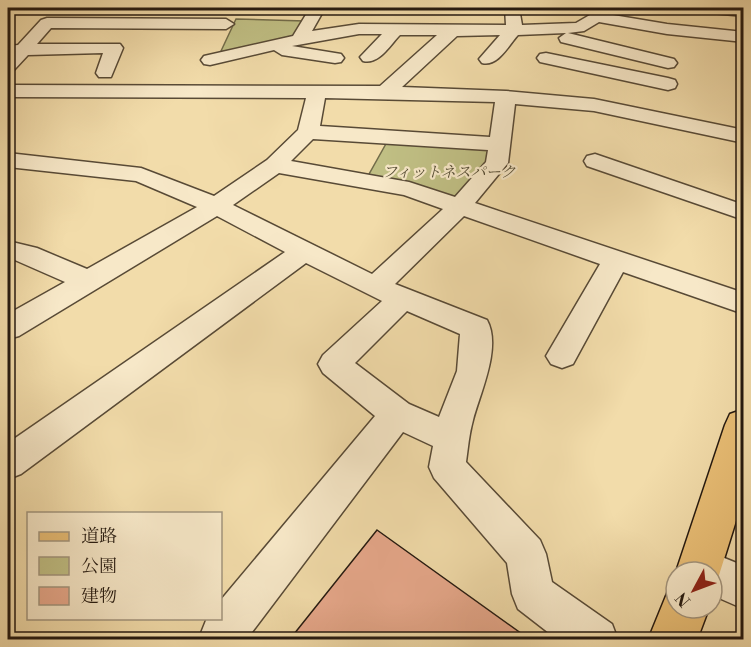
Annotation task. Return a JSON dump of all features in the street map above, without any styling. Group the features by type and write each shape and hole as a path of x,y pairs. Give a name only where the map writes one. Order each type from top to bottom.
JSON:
{"main road":[{"path":"706,560 744,425"},
{"path":"672,639 681,620"}],"street":[{"path":"199,73 237,8"},
{"path":"300,39 317,8"},
{"path":"488,60 514,29 512,8 495,8"},
{"path":"712,8 744,11"},
{"path":"452,439 397,414 334,364 389,293 497,163 499,144 516,97 546,58 572,33 588,24 593,12 744,37"},
{"path":"9,80 15,49 44,15 226,24"},
{"path":"668,119 671,25"},
{"path":"369,57 397,28"},
{"path":"9,80 129,90 199,73 266,47 300,39 331,32 397,28 514,29 572,33 668,63"},
{"path":"385,92 453,30"},
{"path":"266,47 335,58"},
{"path":"15,49 114,48 105,73"},
{"path":"546,58 668,84"},
{"path":"9,80 128,70"},
{"path":"199,73 317,92 516,97 594,105 744,137"},
{"path":"8,102 109,102 125,96 129,90"},
{"path":"8,328 216,206 275,165 308,132 317,92"},
{"path":"308,132 499,144"},
{"path":"8,160 141,176 216,206 389,293 476,328 473,371 455,421 447,467 526,554 533,594 596,639"},
{"path":"595,161 744,213"},
{"path":"275,165 409,189 744,304"},
{"path":"8,249 28,254 88,281"},
{"path":"8,463 304,251"},
{"path":"562,356 616,259"},
{"path":"220,630 397,414"},
{"path":"724,584 744,588"}],"green space":[{"path":"236,19 304,21 297,36 226,53 221,51"},
{"name":"フィットネスパーク","path":"387,142 487,149 490,152 491,164 459,197 450,199 412,183 368,176"}],"building":[{"path":"377,530 529,639 290,639"}]}
